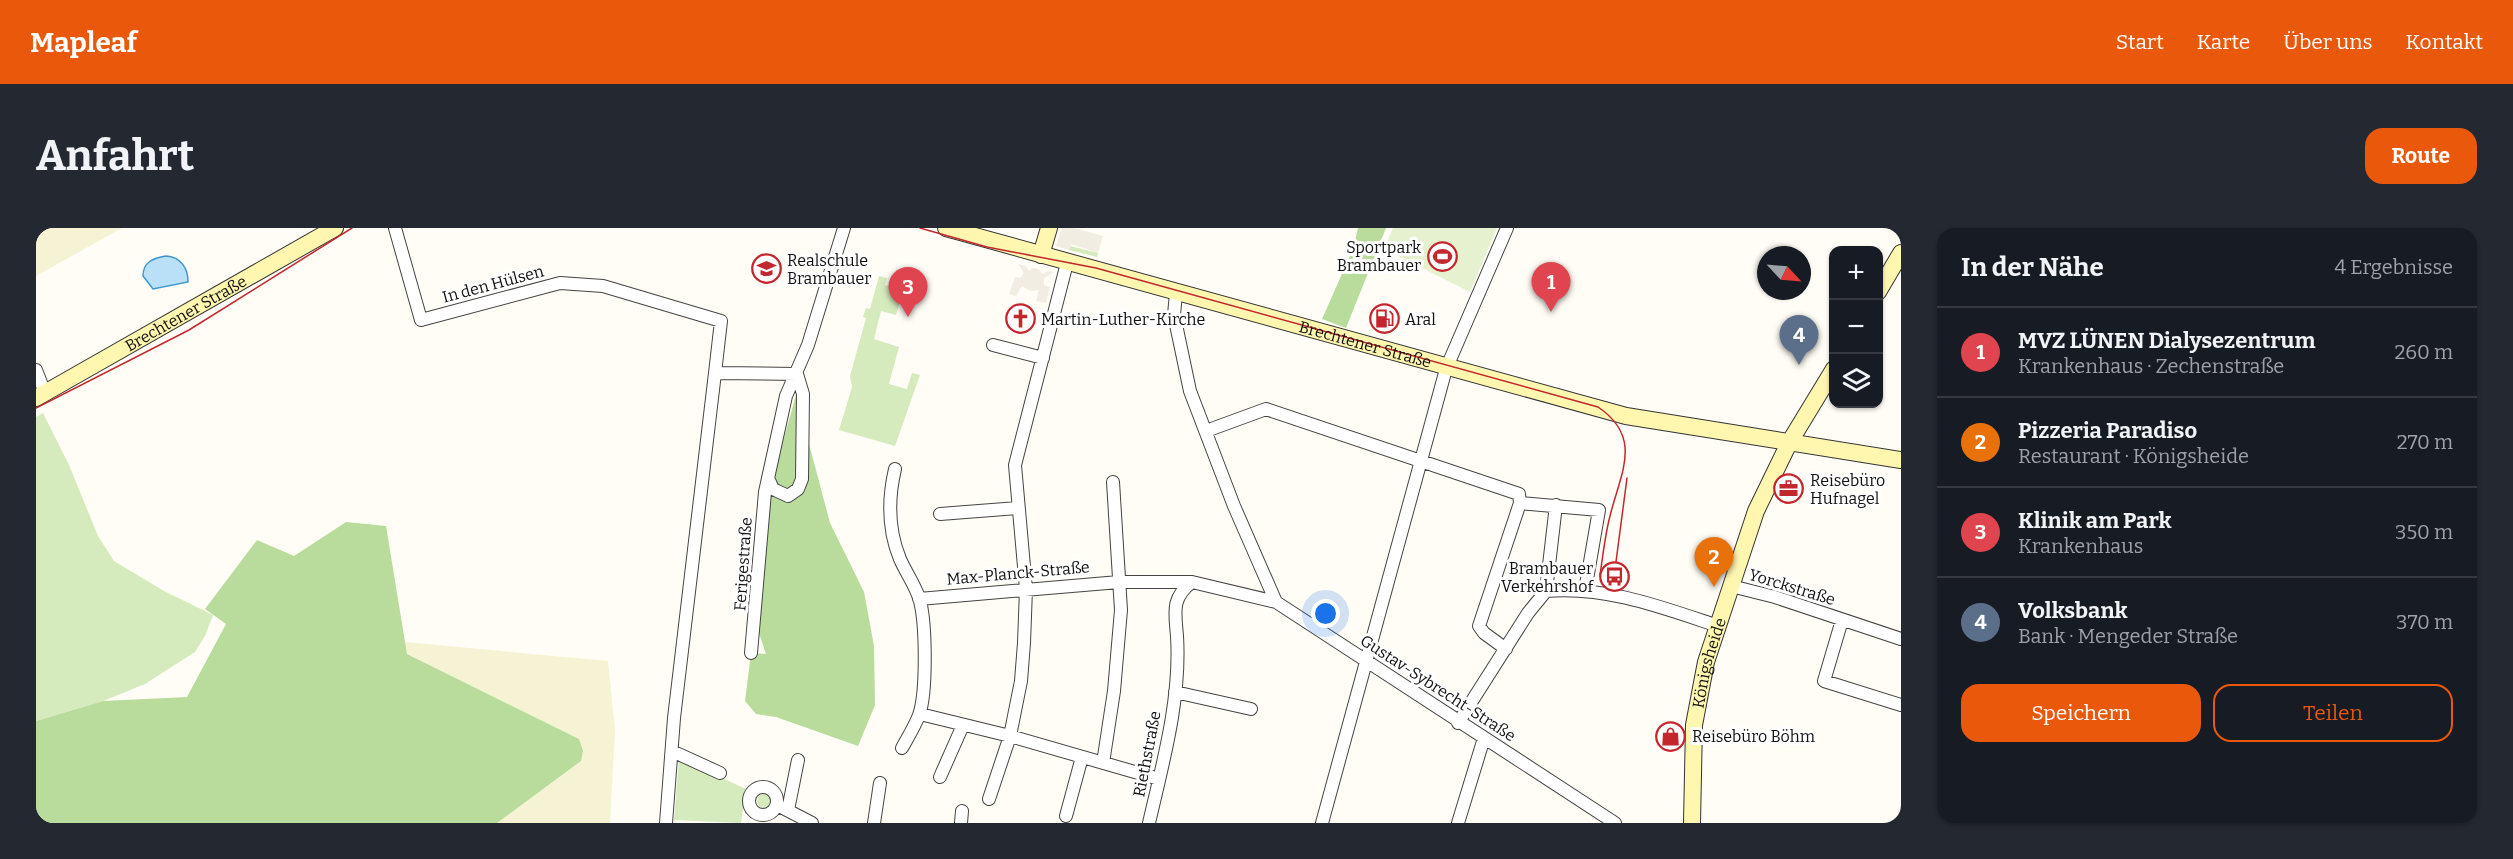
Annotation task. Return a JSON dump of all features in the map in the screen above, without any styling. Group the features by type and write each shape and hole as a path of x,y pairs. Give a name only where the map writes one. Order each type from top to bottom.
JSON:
{"main road":[{"name":"Brechtener Straße","path":"41,395 335,228"},
{"name":"Brechtener Straße","path":"946,228 1626,416 1901,460"},
{"path":"1041,255 1049,228"},
{"path":"1883,284 1901,253"},
{"name":"Königsheide","path":"1692,823 1696,707 1718,626 1756,511 1789,443 1829,376"}],"street":[{"name":"In den Hülsen","path":"394,228 421,320 560,283 603,286 721,321 672,751 666,823"},
{"name":"Ferigestraße","path":"751,653 768,478 786,396 797,374 844,228"},
{"path":"1322,823 1365,659 1447,367 1507,228"},
{"path":"989,800 1010,736 1021,681 1026,589 1014,465 1067,263"},
{"path":"1176,293 1174,315 1190,391 1234,506 1276,602"},
{"path":"993,345 1043,358"},
{"path":"36,370 41,395"},
{"path":"716,373 797,374"},
{"name":"Ferigestraße","path":"768,478 779,493 788,496 798,489 803,466 804,420 802,382 797,374"},
{"path":"1206,431 1266,409 1420,461 1520,499 1556,506 1599,510 1585,591"},
{"path":"895,469 889,516 899,557 919,598 923,618 924,668 920,714 902,748"},
{"path":"1103,763 1114,691 1121,610 1113,482"},
{"path":"1506,649 1484,633 1479,626 1520,499"},
{"path":"1546,591 1556,506"},
{"path":"940,514 1018,508"},
{"name":"Max-Planck-Straße","path":"919,598 1119,582 1192,582 1276,602"},
{"name":"Riethstraße","path":"1149,823 1175,692 1178,657 1175,608 1179,591 1192,582"},
{"name":"Yorckstraße","path":"1731,585 1901,639"},
{"path":"1458,723 1539,597 1546,591 1585,591 1627,597 1718,626"},
{"name":"Gustav-Sybrecht-Straße","path":"1276,602 1365,659 1458,723 1615,823"},
{"name":"Yorckstraße","path":"1842,620 1824,681 1901,705"},
{"name":"Riethstraße","path":"1175,692 1251,709"},
{"path":"920,714 1010,736 1159,779"},
{"path":"940,777 963,725"},
{"path":"1458,823 1484,738"},
{"path":"672,751 720,773"},
{"path":"1066,816 1082,757"},
{"path":"798,760 783,807 760,819 750,803 751,794 756,789 771,789 783,807 812,823"},
{"path":"874,823 880,783"}],"shaded area":[{"path":"36,228 122,228 36,276"},
{"path":"1062,228 1074,228 1103,236 1098,253 1071,244 1069,250 1056,246"},
{"path":"1018,264 1026,266 1029,271 1033,268 1039,269 1042,274 1048,271 1054,272 1044,278 1044,285 1050,287 1046,303 1036,301 1039,290 1030,291 1022,286 1016,296 1009,294 1015,277 1020,278 1024,273"},
{"path":"405,642 608,661 615,731 610,823 497,823 581,761 579,739 407,654"}],"green space":[{"path":"1358,228 1386,228 1346,328 1322,319 1353,249"},
{"name":"Sportpark Brambauer","path":"1393,228 1497,228 1470,292 1384,249"},
{"path":"1070,246 1098,253 1097,257 1069,250"},
{"path":"879,276 887,278 885,285 896,288 898,282 892,280 893,277 906,281 896,315 881,311 874,339 899,347 889,384 907,389 912,373 920,375 895,446 839,430 852,387 850,376 866,318 863,317 866,308 870,309"},
{"path":"796,395 830,523 864,592 874,646 875,705 858,746 776,717 756,714 745,701 751,653 766,654 757,627 769,491"},
{"path":"43,413 69,465 98,536 114,561 164,591 213,615 205,636 195,652 145,684 103,701 36,721 36,417"},
{"path":"346,522 386,526 407,654 579,739 583,751 581,761 497,823 36,823 36,721 103,701 187,697 226,624 205,609 257,540 294,556"},
{"path":"679,758 746,789 741,823 674,820"},
{"path":"761,794 767,794 771,801 767,808 761,808 757,804 757,798"}],"water":[{"path":"166,256 183,264 188,282 153,289 143,276 143,271 153,260"}],"tram line":[{"path":"36,408 189,330 352,228"},
{"path":"920,228 987,247 1096,268 1598,407 1612,419 1621,431 1625,444 1623,471 1608,523 1600,575"},
{"path":"1614,577 1627,478"}],"place":[{"name":"Sportpark Brambauer","path":"1442,256"},
{"name":"Realschule Brambauer","path":"766,269"},
{"name":"MVZ LÜNEN Dialysezentrum","path":"1551,312"},
{"name":"Klinik am Park","path":"908,317"},
{"name":"Martin-Luther-Kirche","path":"1020,319"},
{"name":"Aral","path":"1384,319"},
{"name":"Volksbank","path":"1799,365"},
{"name":"Reisebüro Hufnagel","path":"1789,489"},
{"name":"Brambauer Verkehrshof","path":"1614,577"},
{"name":"Pizzeria Paradiso","path":"1714,587"},
{"name":"Reisebüro Böhm","path":"1671,736"}]}
